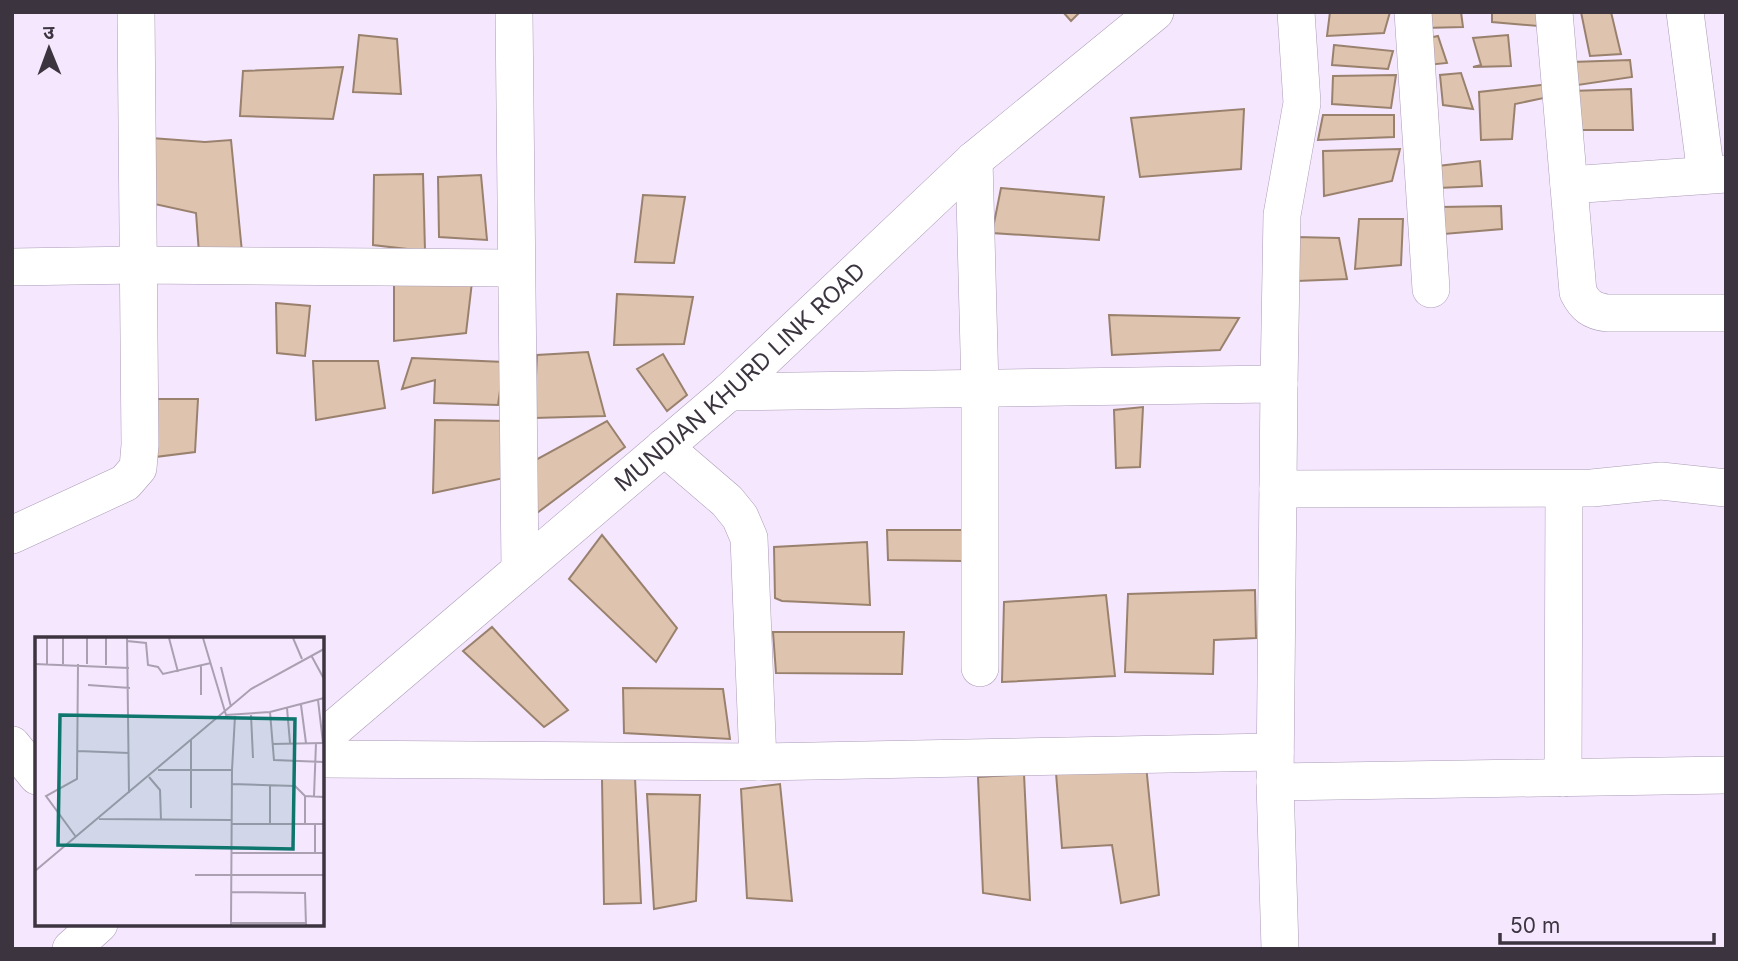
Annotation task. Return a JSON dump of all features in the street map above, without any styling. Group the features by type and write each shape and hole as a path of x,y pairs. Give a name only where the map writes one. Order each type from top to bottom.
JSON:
{"street":[{"path":"12,535 125,483 138,468 140,445 136,12"},
{"path":"514,12 520,569"},
{"name":"MUNDIAN KHURD LINK ROAD","path":"324,737 729,392 974,160 1155,12"},
{"path":"1280,949 1275,767 1279,384 1282,215 1303,103 1296,12"},
{"path":"1413,12 1430,289"},
{"path":"1554,12 1578,292 1584,303 1595,311 1607,313 1726,313"},
{"path":"1569,184 1716,175 1685,12"},
{"path":"974,160 980,388 980,668"},
{"path":"12,267 138,265 516,268"},
{"path":"729,392 1279,384"},
{"path":"664,447 727,501 740,517 749,538 758,762"},
{"path":"1278,489 1564,489 1661,481 1726,488"},
{"path":"1563,778 1564,489"},
{"path":"12,745 35,774"},
{"path":"324,759 1275,767 1563,778 1726,775"},
{"path":"71,949 97,926"}],"building":[{"path":"1063,12 1080,12 1071,21"},
{"path":"1330,12 1390,12 1384,33 1327,36"},
{"path":"1423,12 1461,12 1463,27 1424,28"},
{"path":"1492,12 1538,12 1538,26 1492,22"},
{"path":"1581,12 1611,12 1621,54 1590,56"},
{"path":"359,35 397,39 401,94 353,92"},
{"path":"1508,35 1511,66 1473,67 1481,65 1473,38"},
{"path":"1438,36 1447,63 1427,65 1424,39"},
{"path":"1334,45 1393,51 1388,69 1332,65"},
{"path":"1630,60 1632,77 1578,85 1572,62"},
{"path":"343,67 333,119 240,116 243,71"},
{"path":"1461,73 1473,109 1443,105 1440,75"},
{"path":"1396,75 1391,108 1332,104 1333,76"},
{"path":"1550,84 1544,98 1515,104 1512,139 1481,140 1479,92"},
{"path":"1631,89 1633,130 1581,130 1571,91"},
{"path":"1244,109 1241,169 1140,177 1131,118"},
{"path":"1323,115 1394,115 1394,137 1318,140"},
{"path":"151,138 205,142 231,140 242,252 199,253 196,213 150,203"},
{"path":"1400,149 1392,181 1324,196 1323,151"},
{"path":"1480,161 1482,186 1438,188 1438,166"},
{"path":"423,174 425,251 373,245 374,175"},
{"path":"481,175 487,240 439,237 438,177"},
{"path":"1001,188 1104,197 1099,240 992,233"},
{"path":"643,195 685,197 674,263 635,262"},
{"path":"1501,206 1502,229 1444,234 1440,207"},
{"path":"1359,219 1403,219 1401,265 1355,269"},
{"path":"1296,237 1339,238 1347,279 1297,281"},
{"path":"394,277 472,282 466,333 394,341"},
{"path":"617,294 693,297 684,344 614,345"},
{"path":"276,303 310,306 305,356 277,353"},
{"path":"1109,315 1239,318 1220,350 1112,355"},
{"path":"588,352 605,416 534,418 537,355"},
{"path":"663,354 687,395 667,411 637,369"},
{"path":"412,358 504,362 498,405 434,403 435,380 402,389"},
{"path":"313,361 378,361 385,408 316,420"},
{"path":"154,399 198,399 195,452 155,457"},
{"path":"1143,407 1140,467 1116,468 1114,410"},
{"path":"435,420 508,421 504,478 433,493"},
{"path":"607,421 625,447 537,513 530,463"},
{"path":"887,530 965,530 963,561 888,560"},
{"path":"602,535 677,628 656,662 569,579"},
{"path":"867,542 870,605 782,601 775,598 774,547"},
{"path":"1255,590 1256,638 1214,640 1213,674 1125,672 1128,594"},
{"path":"1106,595 1115,676 1002,682 1004,602"},
{"path":"492,627 568,710 544,727 463,651"},
{"path":"773,632 904,632 902,674 776,673"},
{"path":"623,688 723,689 730,739 624,733"},
{"path":"1146,765 1159,895 1121,903 1112,845 1062,848 1056,773"},
{"path":"1024,774 1030,900 983,893 978,777"},
{"path":"635,778 641,903 604,904 602,779"},
{"path":"780,784 792,901 747,898 741,789"},
{"path":"647,794 700,795 696,901 654,909"}]}
